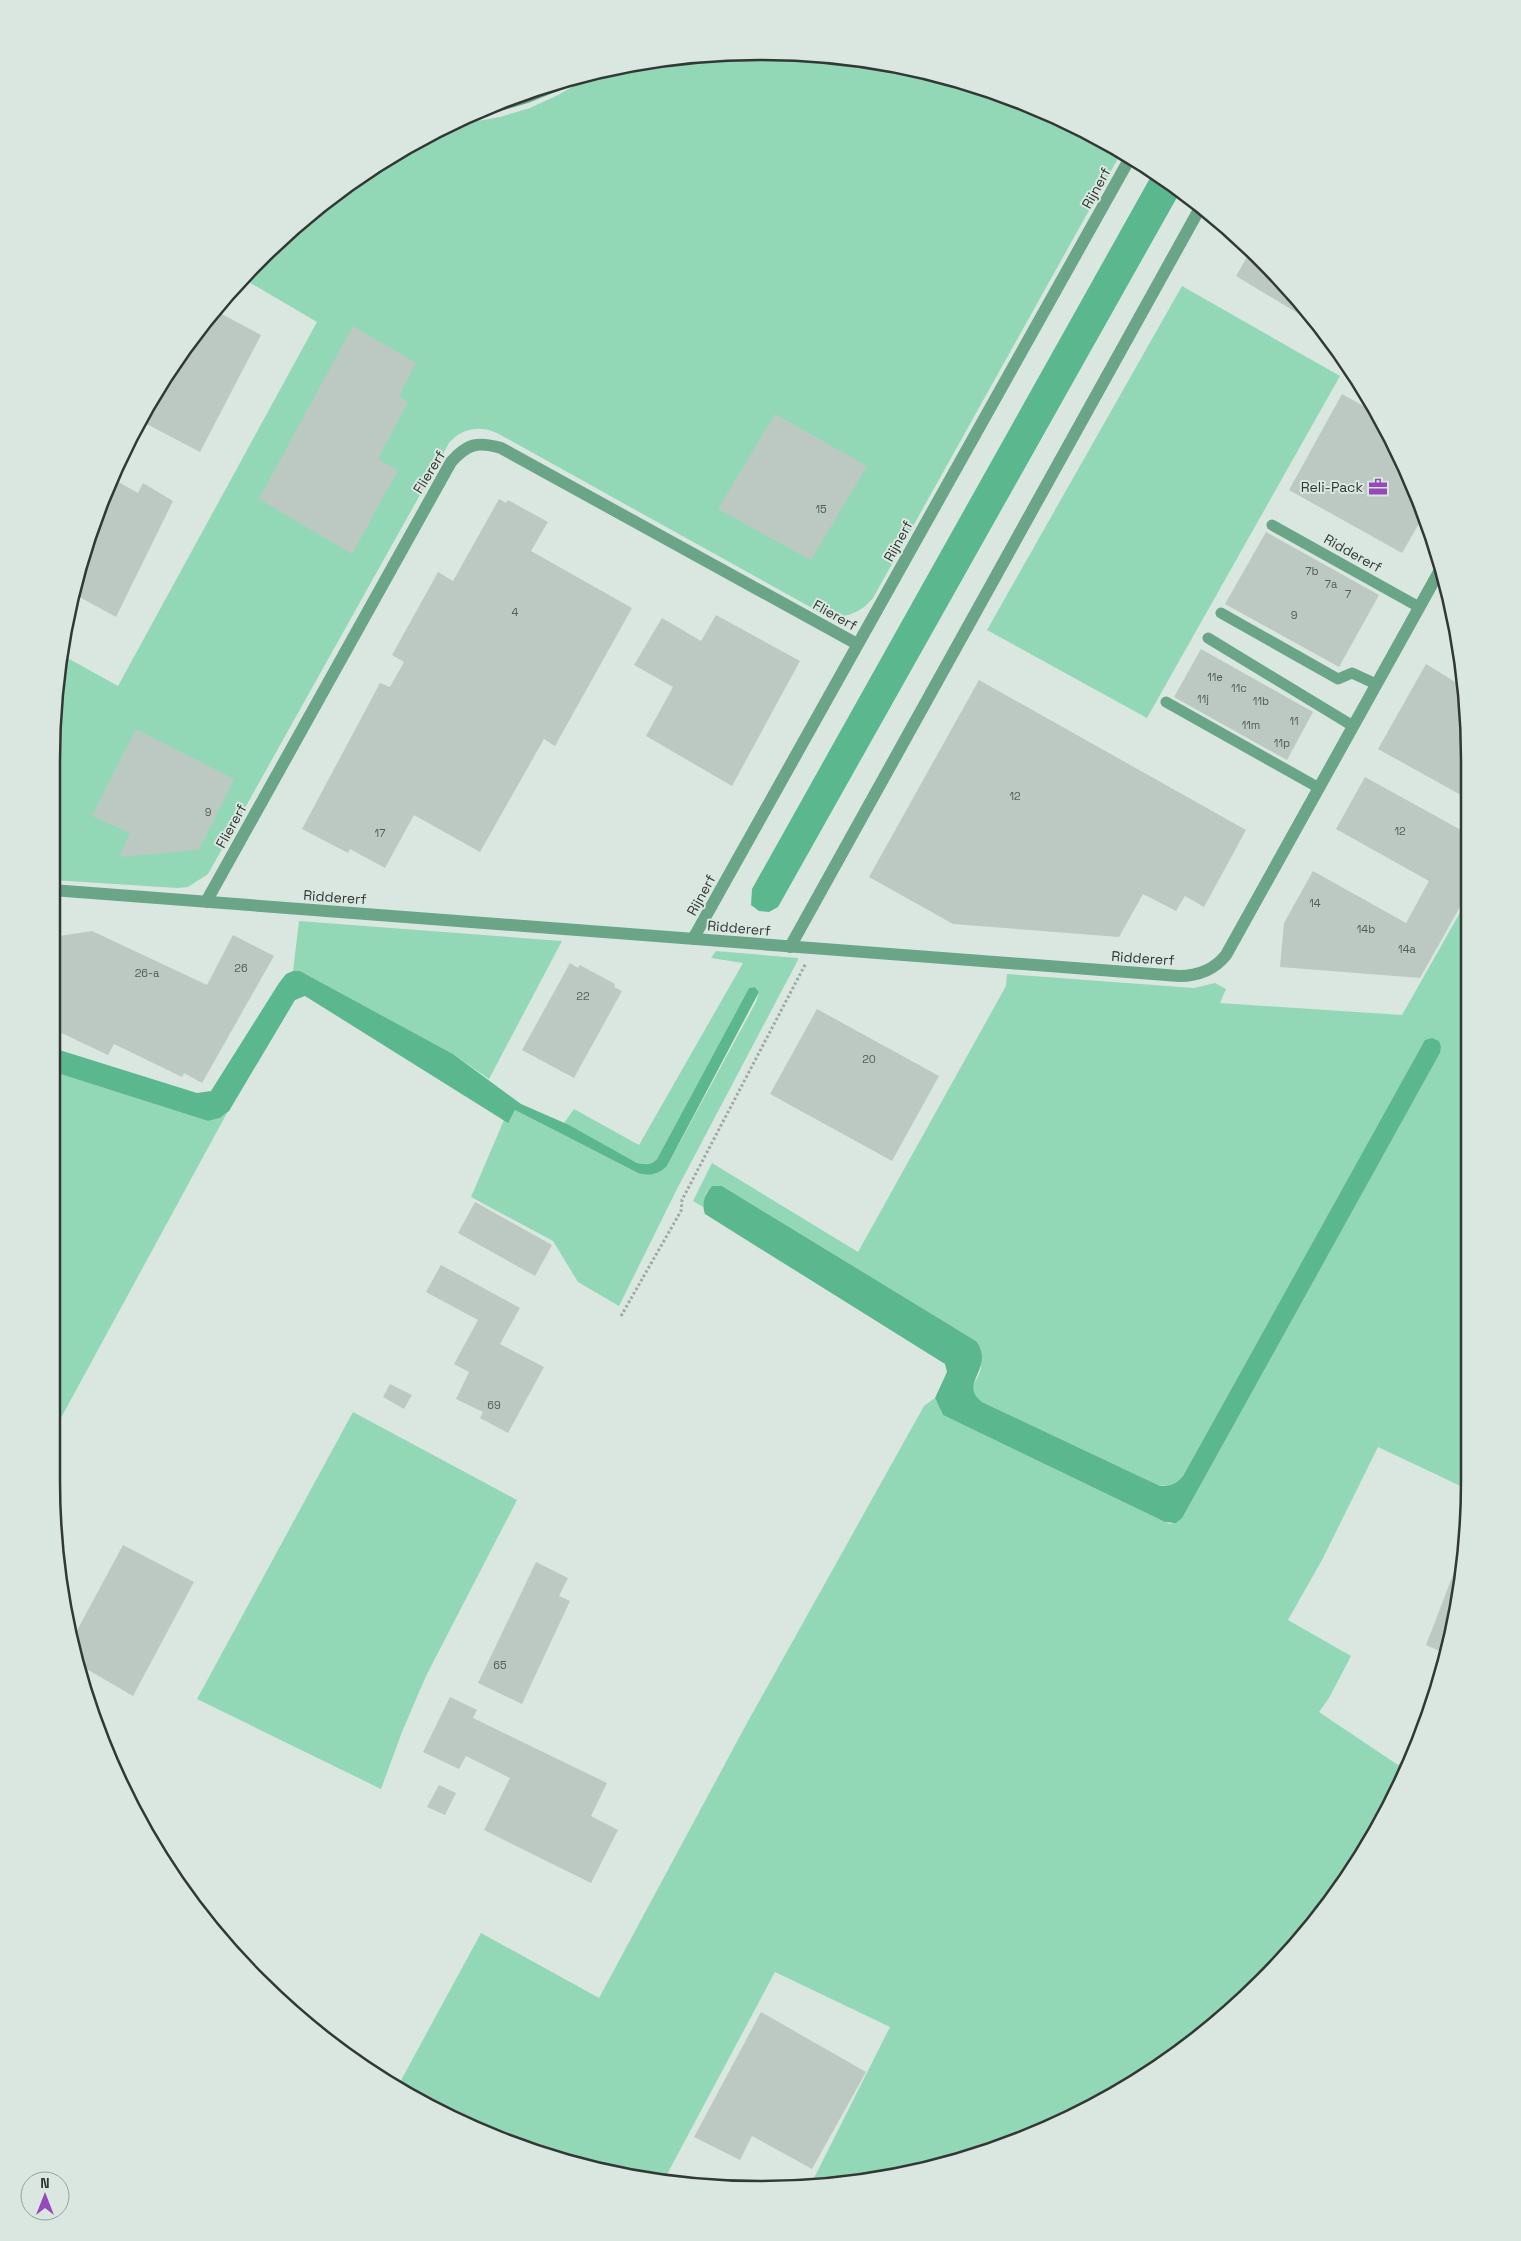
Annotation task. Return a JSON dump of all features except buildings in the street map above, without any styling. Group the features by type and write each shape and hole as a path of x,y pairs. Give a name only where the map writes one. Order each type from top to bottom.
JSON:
{"street":[{"name":"Rijnerf","path":"693,939 1127,164"},
{"path":"790,947 1197,213"},
{"name":"Fliererf","path":"206,902 451,462 462,450 473,445 487,444 501,448 857,644"},
{"name":"Riddererf","path":"60,891 1179,976 1203,973 1215,967 1226,955 1436,577"}],"lane":[{"name":"Riddererf","path":"1272,524 1419,607"},
{"path":"1221,613 1338,679 1352,673 1376,684"},
{"path":"1208,638 1353,726"},
{"path":"1166,702 1319,788"}],"path":[{"path":"621,1316 681,1211 682,1200 807,963 811,949"}],"shaded area":[{"path":"715,61 806,61 852,66 897,73 986,97 1029,113 1070,132 1118,158 868,604 856,612 843,616 821,613 497,433 484,429 465,431 449,443 208,874 188,887 177,888 60,881 61,715 68,658 118,686 317,322 249,282 299,234 334,205 371,178 410,154 473,122 500,117 530,108 576,85 624,73"},
{"path":"1150,178 1177,198 778,907 769,912 759,911 751,905 752,889"},
{"path":"1182,286 1340,376 1147,718 987,630"},
{"path":"1461,911 1461,1486 1378,1447 1322,1560 1288,1620 1351,1656 1329,1698 1319,1712 1398,1765 1403,1760 1367,1831 1343,1870 1316,1907 1256,1976 1187,2036 1150,2063 1070,2109 1029,2128 986,2144 897,2168 852,2175 813,2179 890,2027 775,1972 667,2175 624,2168 535,2144 492,2128 451,2109 401,2081 481,1933 599,1998 747,1723 924,1406 935,1398 943,1415 1165,1522 1170,1524 1181,1518 1440,1053 1432,1038 1425,1041 1183,1476 1167,1485 1160,1486 982,1402 973,1393 973,1385 981,1368 976,1341 722,1186 712,1186 706,1193 703,1207 693,1201 712,1163 858,1252 1006,986 1007,974 1194,988 1215,983 1226,989 1220,1003 1402,1015"},
{"path":"299,921 562,941 489,1079 453,1054 300,971 293,971"},
{"path":"716,951 798,958 798,960 677,1189 619,1306 578,1282 553,1241 471,1197 504,1120 508,1122 515,1110 638,1173 655,1174 667,1166 756,1002 759,992 755,987 749,988 657,1159 648,1164 637,1163 564,1123 574,1109 639,1145 743,963 711,958"},
{"path":"300,971 453,1054 521,1104 569,1125 637,1163 646,1164 657,1159 749,988 755,987 759,992 667,1166 657,1173 650,1174 638,1173 515,1110 508,1123 305,996 295,1000 229,1111 220,1118 208,1121 60,1074 60,1050 197,1093 211,1091 286,974"},
{"path":"1432,1038 1439,1041 1440,1053 1182,1518 1176,1523 1165,1522 943,1415 935,1398 947,1372 945,1364 705,1214 703,1206 704,1199 712,1186 722,1186 976,1341 981,1351 982,1360 973,1388 975,1395 982,1402 1160,1486 1170,1485 1183,1476 1425,1040"},
{"path":"60,1074 208,1121 220,1118 227,1113 60,1420"},
{"path":"353,1412 517,1500 426,1676 402,1732 381,1789 197,1699"}],"place":[{"name":"Reli-Pack","path":"1378,487"}]}
